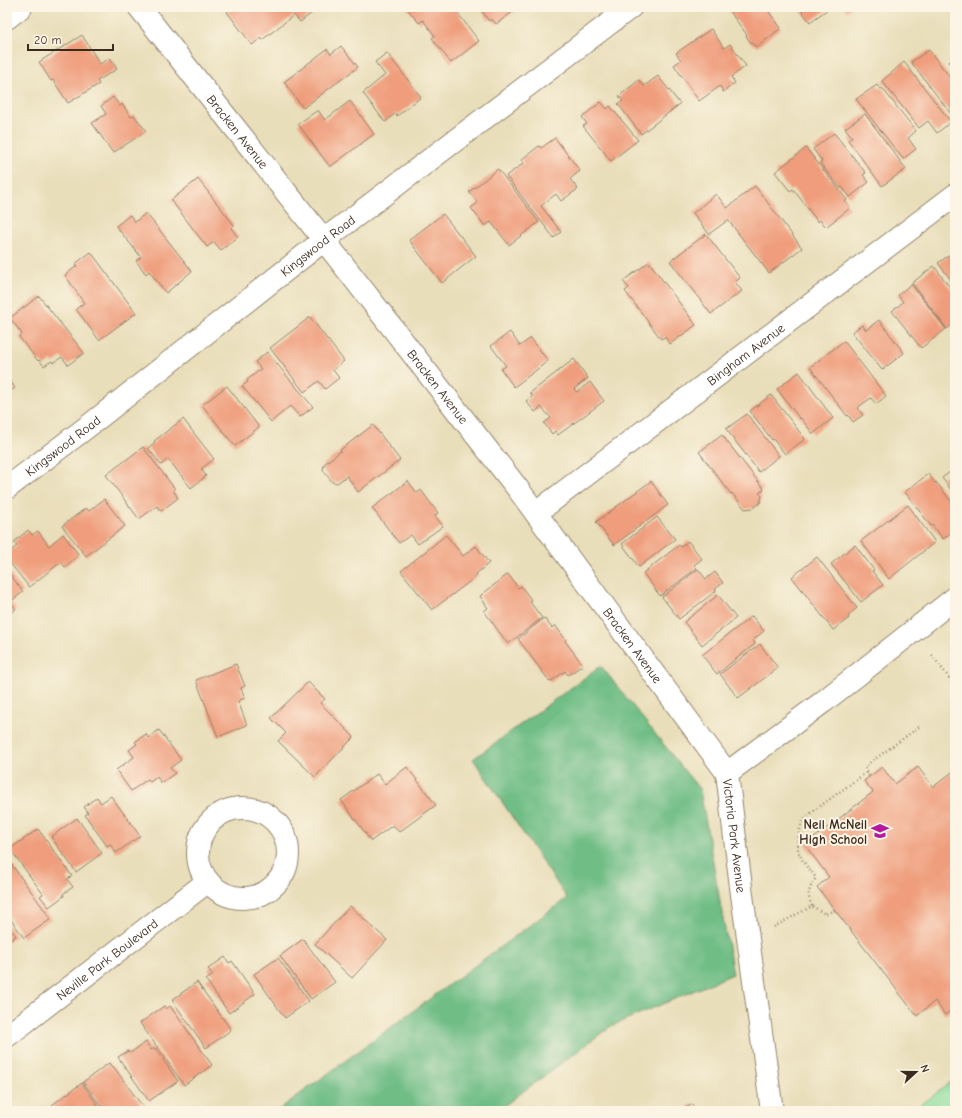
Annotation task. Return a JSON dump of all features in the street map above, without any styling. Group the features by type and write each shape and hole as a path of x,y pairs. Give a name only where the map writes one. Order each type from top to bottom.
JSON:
{"street":[{"path":"7,18 21,7"},
{"name":"Bracken Avenue","path":"139,7 324,240 536,513 727,774"},
{"name":"Kingswood Road","path":"7,488 91,424 324,240 631,7"},
{"name":"Bingham Avenue","path":"536,513 955,195"},
{"name":"Victoria Park Avenue","path":"772,1111 727,774 955,598"},
{"path":"251,808 271,816 285,833 289,855 283,876 268,892 246,899 239,898 225,895 207,882 198,862 199,840 210,820 229,809 251,808"},
{"name":"Neville Park Boulevard","path":"7,1036 207,882"}],"path":[{"path":"932,655 955,686"},
{"path":"869,776 865,770 868,764 919,727"},
{"path":"835,910 825,914 812,906 808,899 808,889 816,878 798,853 796,845 801,823 808,815 867,772"},
{"path":"774,927 812,906"}],"green space":[{"path":"601,666 700,790 733,974 611,1026 497,1111 277,1111 567,898 473,759"},
{"path":"955,1079 955,1111 913,1111"}],"building":[{"path":"233,7 320,7 300,22 294,15 262,40 261,38 252,45 227,12"},
{"path":"406,7 453,7 479,41 451,63 432,38 435,36 423,20 419,23"},
{"path":"479,7 516,7 517,9 496,24 492,19 489,21"},
{"path":"765,7 781,28 757,47 751,43 746,36 747,35 727,8"},
{"path":"798,7 831,7 810,22"},
{"path":"844,7 852,7 847,11"},
{"path":"711,29 724,48 730,44 746,66 731,77 735,83 723,92 720,86 699,101 674,65 681,60 676,53"},
{"path":"82,35 100,64 110,58 117,69 97,81 99,84 68,103 39,62"},
{"path":"341,46 358,67 303,108 284,82 327,49 331,54"},
{"path":"929,50 955,84 955,119 911,62"},
{"path":"387,53 421,97 397,116 396,113 385,122 363,93 385,75 375,62"},
{"path":"955,57 955,76 951,71 954,69 949,62"},
{"path":"904,62 951,122 937,133 928,121 919,128 882,81"},
{"path":"658,76 680,104 641,134 618,104 623,101 619,96 639,80 644,86"},
{"path":"877,85 880,89 882,88 916,131 908,138 916,149 903,159 856,99"},
{"path":"113,97 120,106 122,104 131,117 134,115 146,131 113,153 92,123 106,114 101,106"},
{"path":"350,101 374,134 330,167 298,124 318,110 325,120"},
{"path":"601,102 607,109 610,106 638,140 611,161 583,126 587,124 582,117"},
{"path":"865,114 906,169 882,186 848,140 852,137 845,128"},
{"path":"834,133 866,173 863,175 869,182 850,197 842,187 840,188 820,163 822,161 813,149"},
{"path":"555,138 580,171 570,179 578,189 561,201 556,194 541,206 561,232 554,238 506,176 524,163 521,160 539,146 541,148"},
{"path":"806,148 847,200 845,201 850,208 826,227 820,220 818,222 793,189 790,191 775,172"},
{"path":"498,169 539,222 509,245 491,222 485,226 471,208 478,203 469,192"},
{"path":"198,179 234,225 231,228 238,237 221,250 214,242 207,247 171,200"},
{"path":"755,186 802,248 769,273 728,220 709,234 693,213 716,194 727,208"},
{"path":"146,213 192,271 166,293 149,271 146,274 136,261 141,257 116,226 130,215 135,222"},
{"path":"443,214 476,256 442,283 409,240"},
{"path":"706,234 740,278 735,282 742,291 711,314 670,261"},
{"path":"955,251 955,285 938,263"},
{"path":"91,252 136,313 99,340 76,309 84,303 65,275 77,266 75,264"},
{"path":"649,262 696,325 670,344 665,337 661,339 625,291 629,288 623,281"},
{"path":"934,266 955,294 955,323 947,329 912,283"},
{"path":"911,284 946,329 921,348 892,311 903,302 898,295"},
{"path":"39,296 84,353 68,365 62,357 53,363 52,361 44,366 39,360 38,361 19,337 22,334 10,318"},
{"path":"310,317 344,361 333,370 339,378 325,389 319,381 304,392 270,348"},
{"path":"879,320 904,353 882,370 852,332 862,325 866,330"},
{"path":"510,332 520,346 531,338 548,361 514,387 501,369 506,366 491,346"},
{"path":"844,341 886,396 876,404 871,398 857,408 863,415 853,422 810,367"},
{"path":"267,352 313,407 300,417 290,406 271,422 242,386 261,369 255,362"},
{"path":"574,359 588,378 574,389 577,392 590,382 604,401 558,435 555,431 552,434 544,423 551,418 541,407 535,412 526,401 533,396 530,393"},
{"path":"799,372 833,418 813,434 777,389"},
{"path":"7,376 15,388 7,393"},
{"path":"227,386 259,427 235,446 202,405"},
{"path":"771,395 805,439 785,454 773,439 772,440 750,411"},
{"path":"747,414 779,456 759,472 726,429"},
{"path":"183,419 214,459 201,469 206,476 191,488 168,459 161,465 148,448 155,442 154,441"},
{"path":"373,425 400,460 358,492 347,476 337,483 332,482 323,470 324,464"},
{"path":"722,435 764,489 759,493 762,496 760,503 753,508 745,509 732,493 731,494 699,452"},
{"path":"143,447 175,489 173,490 178,498 161,511 157,506 139,519 106,475"},
{"path":"955,468 955,495 942,478"},
{"path":"928,474 955,506 955,530 943,539 905,492"},
{"path":"408,481 417,493 421,490 438,513 435,516 443,526 418,544 411,535 399,543 372,508"},
{"path":"651,481 668,505 614,545 596,522"},
{"path":"104,499 125,526 86,556 62,526 86,508 89,511"},
{"path":"908,505 935,542 889,579 861,541"},
{"path":"657,517 675,539 639,567 622,544"},
{"path":"28,530 32,535 38,531 49,546 63,534 79,555 65,567 61,562 29,587 7,559 7,554 17,546 14,542"},
{"path":"446,535 463,556 476,546 489,563 476,574 477,576 432,610 401,571"},
{"path":"688,541 702,559 694,565 697,568 660,596 643,573 679,545 681,547"},
{"path":"855,545 874,570 872,571 883,585 861,602 831,564"},
{"path":"817,557 857,608 848,616 849,618 833,630 792,577"},
{"path":"698,569 706,579 715,572 723,583 715,589 716,591 679,619 662,597"},
{"path":"7,570 23,592 10,602 16,609 7,616"},
{"path":"508,574 518,588 521,586 532,601 530,602 542,618 508,644 484,611 488,608 480,596"},
{"path":"718,595 736,618 702,645 684,622"},
{"path":"752,616 764,631 753,640 755,644 717,674 702,655"},
{"path":"544,618 552,628 555,625 583,665 568,675 565,671 550,682 518,639"},
{"path":"760,644 778,668 738,698 720,674"},
{"path":"236,664 245,686 241,688 245,698 238,701 247,725 218,737 196,680"},
{"path":"308,682 325,699 320,703 354,737 315,777 278,741 286,733 271,718"},
{"path":"159,730 181,760 170,768 175,773 161,783 157,777 150,782 148,779 131,791 116,770 134,757 129,750 137,744 135,742 146,734 148,738"},
{"path":"407,767 436,805 399,832 393,825 371,841 341,800 377,774 385,784"},
{"name":"Neil McNeil High School","path":"882,767 895,784 918,767 933,787 955,770 955,1007 945,1015 935,1001 917,1016 817,887 829,877 805,845 873,792 864,781"},
{"path":"111,796 140,836 116,853 110,844 107,846 85,815 88,813 84,807 97,797 101,803"},
{"path":"77,818 102,853 76,872 51,837"},
{"path":"38,829 72,876 67,879 73,887 49,907 40,896 43,894 10,849"},
{"path":"12,865 51,919 24,938 7,914 7,869"},
{"path":"350,906 387,940 352,978 315,944"},
{"path":"7,924 16,936 7,943"},
{"path":"303,939 335,982 311,999 280,956"},
{"path":"225,957 229,963 232,961 255,994 229,1013 206,980 213,975 208,969"},
{"path":"278,958 309,1001 285,1018 254,974"},
{"path":"197,982 231,1030 206,1048 172,1000"},
{"path":"164,1006 166,1009 170,1006 212,1065 184,1085 140,1023"},
{"path":"146,1042 151,1050 155,1048 178,1081 149,1101 118,1057 128,1051 130,1053"},
{"path":"109,1063 112,1067 113,1066 146,1111 105,1111 83,1082"},
{"path":"82,1083 102,1111 56,1111 52,1105"},
{"path":"692,1104 696,1111 682,1111"}],"place":[{"name":"Neil McNeil High School","path":"880,831"}]}
